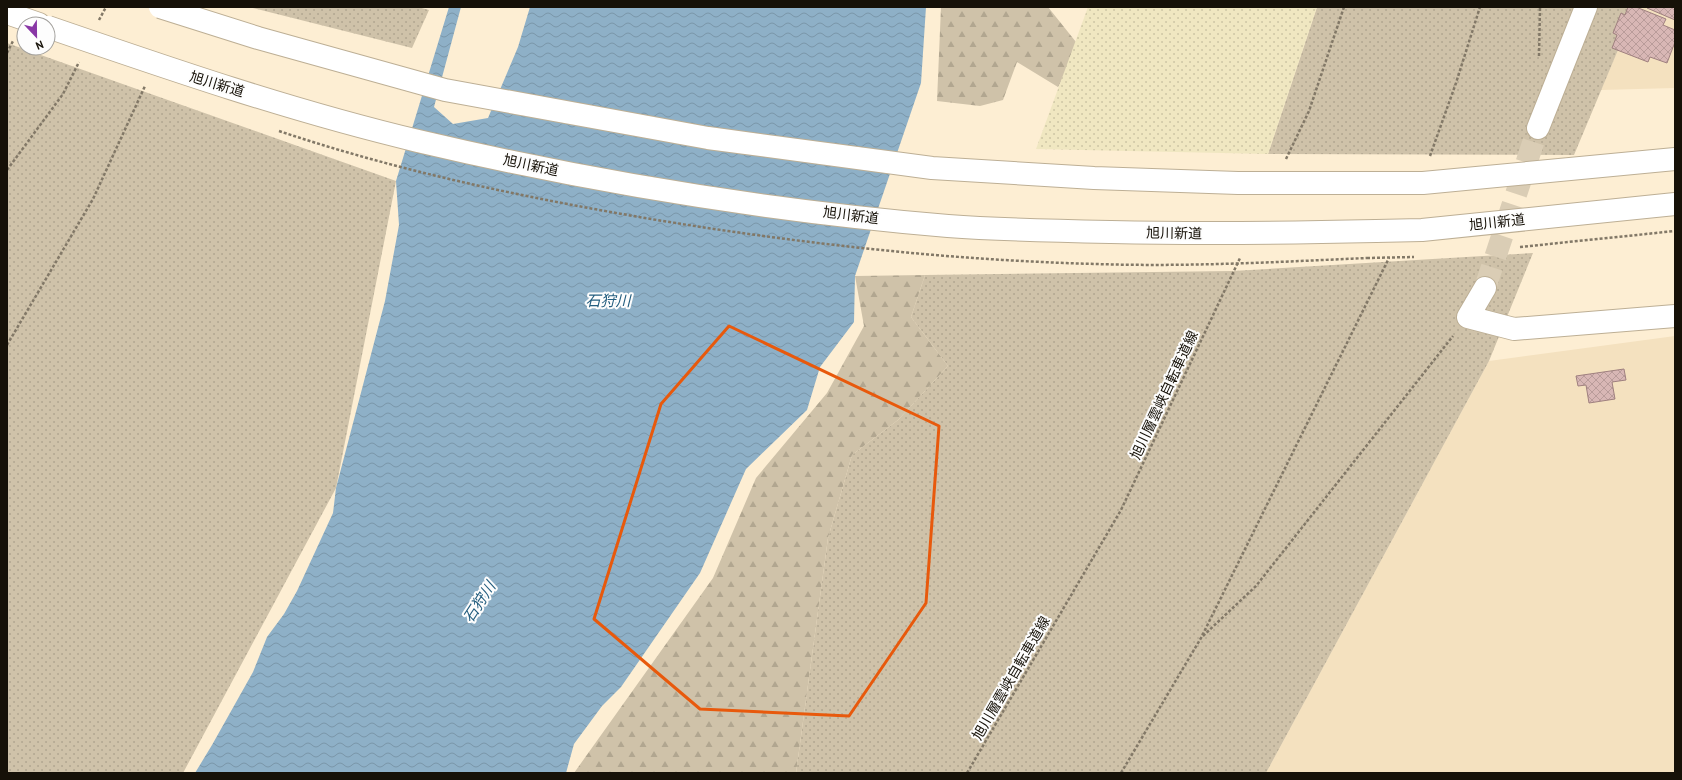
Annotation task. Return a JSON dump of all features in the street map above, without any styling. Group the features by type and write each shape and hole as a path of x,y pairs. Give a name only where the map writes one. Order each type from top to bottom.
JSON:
{"main road":[{"path":"160,7 258,38 445,90 708,138 932,168 1094,178 1238,183 1422,183 1675,159"},
{"path":"1538,128 1586,7"},
{"path":"7,12 18,16"},
{"name":"旭川新道","path":"56,30 207,82 306,111 409,138 572,174 666,191 864,217 949,226 1034,230 1237,234 1422,230 1675,204"},
{"path":"1485,288 1468,317 1514,329 1675,316"}],"path":[{"path":"96,27 106,7"},
{"path":"1286,160 1309,112 1344,7"},
{"path":"1430,156 1456,83 1480,7"},
{"path":"7,54 14,41"},
{"path":"7,170 63,94 80,61"},
{"path":"7,345 92,199 146,85"},
{"path":"1282,159 1290,159"},
{"name":"旭川層雲峡自転車道線","path":"967,773 1121,510 1240,257"},
{"path":"1121,773 1200,638 1389,258"},
{"path":"1200,638 1256,586 1468,317"}],"highlighted area":[{"path":"729,326 939,426 926,603 849,716 700,709 594,619 661,404"}],"shaded area":[{"path":"1636,7 1675,7 1675,88 1601,90"},
{"path":"1675,336 1675,773 1266,773 1489,361"}],"green space":[{"path":"249,7 418,7 429,10 412,48"},
{"path":"941,7 1048,7 1080,47 1058,87 1017,62 1003,100 980,106 937,101"},
{"path":"1317,7 1636,7 1574,155 1268,154"},
{"path":"7,43 16,46 16,56 44,56 396,181 336,488 183,773 7,773"},
{"path":"1533,253 1489,361 1266,773 796,773 828,538 852,455 898,420 948,366 911,317 925,275 1233,271"},
{"path":"925,275 911,317 948,366 898,420 852,455 828,538 796,773 574,773 713,578 756,478 827,393 864,326 855,276"}],"sand":[{"path":"1088,7 1317,7 1268,154 1036,149"}],"water":[{"name":"石狩川","path":"449,7 461,7 434,107 453,124 488,118 518,47 530,7 926,7 921,83 855,276 854,322 820,367 807,410 746,469 700,573 621,687 602,706 574,744 566,773 195,773 253,672 267,637 284,614 297,591 333,513 336,488 385,301 399,225 396,181"}],"building":[{"path":"1628,7 1636,7 1666,19 1663,25 1675,30 1675,42 1667,63 1650,57 1648,62 1612,48 1617,35 1613,33 1621,13 1625,15"},
{"path":"1675,7 1675,20 1647,8"},
{"path":"1624,369 1626,380 1612,382 1615,399 1589,403 1586,385 1578,386 1576,376"}],"tunnel":[{"path":"1485,288 1538,128"}]}
